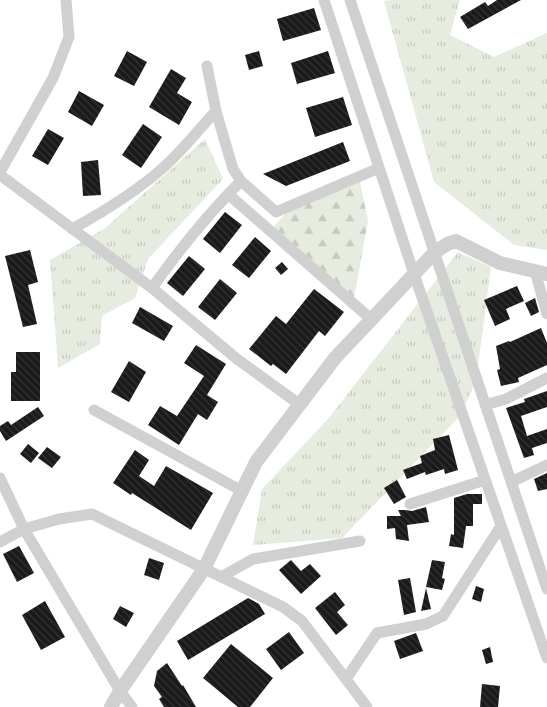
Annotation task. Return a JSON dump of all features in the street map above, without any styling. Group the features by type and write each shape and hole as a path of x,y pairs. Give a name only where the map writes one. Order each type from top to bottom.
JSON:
{"street":[{"path":"66,0 69,37 53,78 0,174 152,288 237,359 299,404"},
{"path":"324,0 414,274 547,658"},
{"path":"350,0 547,589"},
{"path":"207,66 216,111 233,169 240,181 276,212 379,168"},
{"path":"72,229 114,205 150,179 166,165 216,111"},
{"path":"152,288 216,205 240,181"},
{"path":"228,194 371,320"},
{"path":"111,707 204,569 256,462 335,358 434,253 447,244 456,241 500,263 541,273 547,314"},
{"path":"485,405 506,398 547,378"},
{"path":"94,410 242,491"},
{"path":"511,482 547,465"},
{"path":"0,478 24,529 120,691 132,707"},
{"path":"410,504 486,480"},
{"path":"0,542 24,529 59,518 92,514 283,607 302,621 367,707"},
{"path":"346,679 377,633 426,624 443,616 501,526"},
{"path":"221,577 253,559 360,541"}],"green space":[{"path":"460,0 450,35 494,57 547,33 547,250 514,245 434,182 384,1"},
{"path":"205,139 223,179 148,259 135,298 102,316 100,344 58,368 50,260 104,229"},
{"path":"360,182 368,221 354,298 272,229 291,207"},
{"path":"458,252 491,267 476,381 460,416 342,538 253,545 262,489 328,419"}],"building":[{"path":"497,0 521,0 468,29 460,17 485,2 488,6"},
{"path":"314,8 321,30 283,41 277,19"},
{"path":"127,51 147,62 134,86 114,76"},
{"path":"259,51 263,66 249,70 245,55"},
{"path":"328,51 335,73 297,84 291,63"},
{"path":"171,69 186,78 177,93 192,102 179,125 149,107"},
{"path":"79,91 104,105 92,126 68,112"},
{"path":"343,97 352,125 315,137 306,108"},
{"path":"143,124 162,137 141,168 122,155"},
{"path":"48,129 64,138 48,165 32,156"},
{"path":"343,142 350,161 286,186 263,174"},
{"path":"98,160 101,195 83,196 81,162"},
{"path":"225,212 242,225 220,253 203,239"},
{"path":"255,237 271,251 249,278 232,265"},
{"path":"30,250 38,282 28,285 37,324 23,327 5,256"},
{"path":"189,256 205,269 183,296 167,283"},
{"path":"282,262 288,269 281,275 275,268"},
{"path":"220,279 237,293 215,320 198,307"},
{"path":"517,286 524,301 506,309 510,319 495,326 484,300"},
{"path":"314,289 344,312 325,336 319,331 286,374 273,364 271,366 249,349 276,316 286,324"},
{"path":"535,298 539,312 531,316 525,303"},
{"path":"140,307 173,326 164,341 132,323"},
{"path":"541,328 547,343 547,365 518,378 519,382 501,386 497,370 500,369 496,346"},
{"path":"196,345 226,364 207,395 218,402 207,420 198,414 179,445 148,425 160,406 177,416 204,376 184,363"},
{"path":"16,352 40,352 40,401 11,401 11,372 16,372"},
{"path":"129,361 146,372 129,402 111,392"},
{"path":"547,391 547,407 521,416 527,436 547,429 547,443 532,448 534,455 524,458 506,408 525,402 524,399"},
{"path":"38,407 44,416 6,441 0,431 0,426 8,421 11,425"},
{"path":"449,435 458,470 445,474 444,469 426,475 425,472 407,479 403,470 422,463 420,456 435,450 433,439"},
{"path":"28,444 39,453 31,463 20,454"},
{"path":"47,447 61,457 52,468 38,458"},
{"path":"135,450 149,460 139,476 154,486 166,466 213,493 191,530 113,483"},
{"path":"547,473 547,489 538,491 534,479"},
{"path":"397,480 406,497 394,504 384,488"},
{"path":"467,494 482,494 482,504 473,504 473,526 466,526 463,548 449,546 451,534 454,535 454,498"},
{"path":"426,507 429,522 407,525 409,541 396,539 395,528 387,529 387,516 401,516 398,510 412,511"},
{"path":"19,546 34,573 17,582 3,554"},
{"path":"149,558 164,563 159,580 144,575"},
{"path":"291,560 301,571 310,564 321,576 301,594 279,570"},
{"path":"432,560 445,562 442,578 445,579 442,590 426,587"},
{"path":"410,578 416,612 404,615 398,580"},
{"path":"476,586 484,589 481,602 472,599"},
{"path":"426,588 431,609 421,611"},
{"path":"335,592 345,605 337,612 348,625 336,635 315,608"},
{"path":"248,598 259,604 265,614 188,660 177,641"},
{"path":"45,601 65,637 41,650 22,615"},
{"path":"120,606 134,613 126,627 113,619"},
{"path":"289,632 304,653 281,670 266,649"},
{"path":"416,633 423,651 400,659 394,641"},
{"path":"231,644 273,678 250,707 238,707 203,678"},
{"path":"490,647 493,662 486,664 482,650"},
{"path":"167,663 196,707 164,707 159,699 162,697 154,686 157,671"},
{"path":"482,684 500,686 498,707 480,707"}]}
